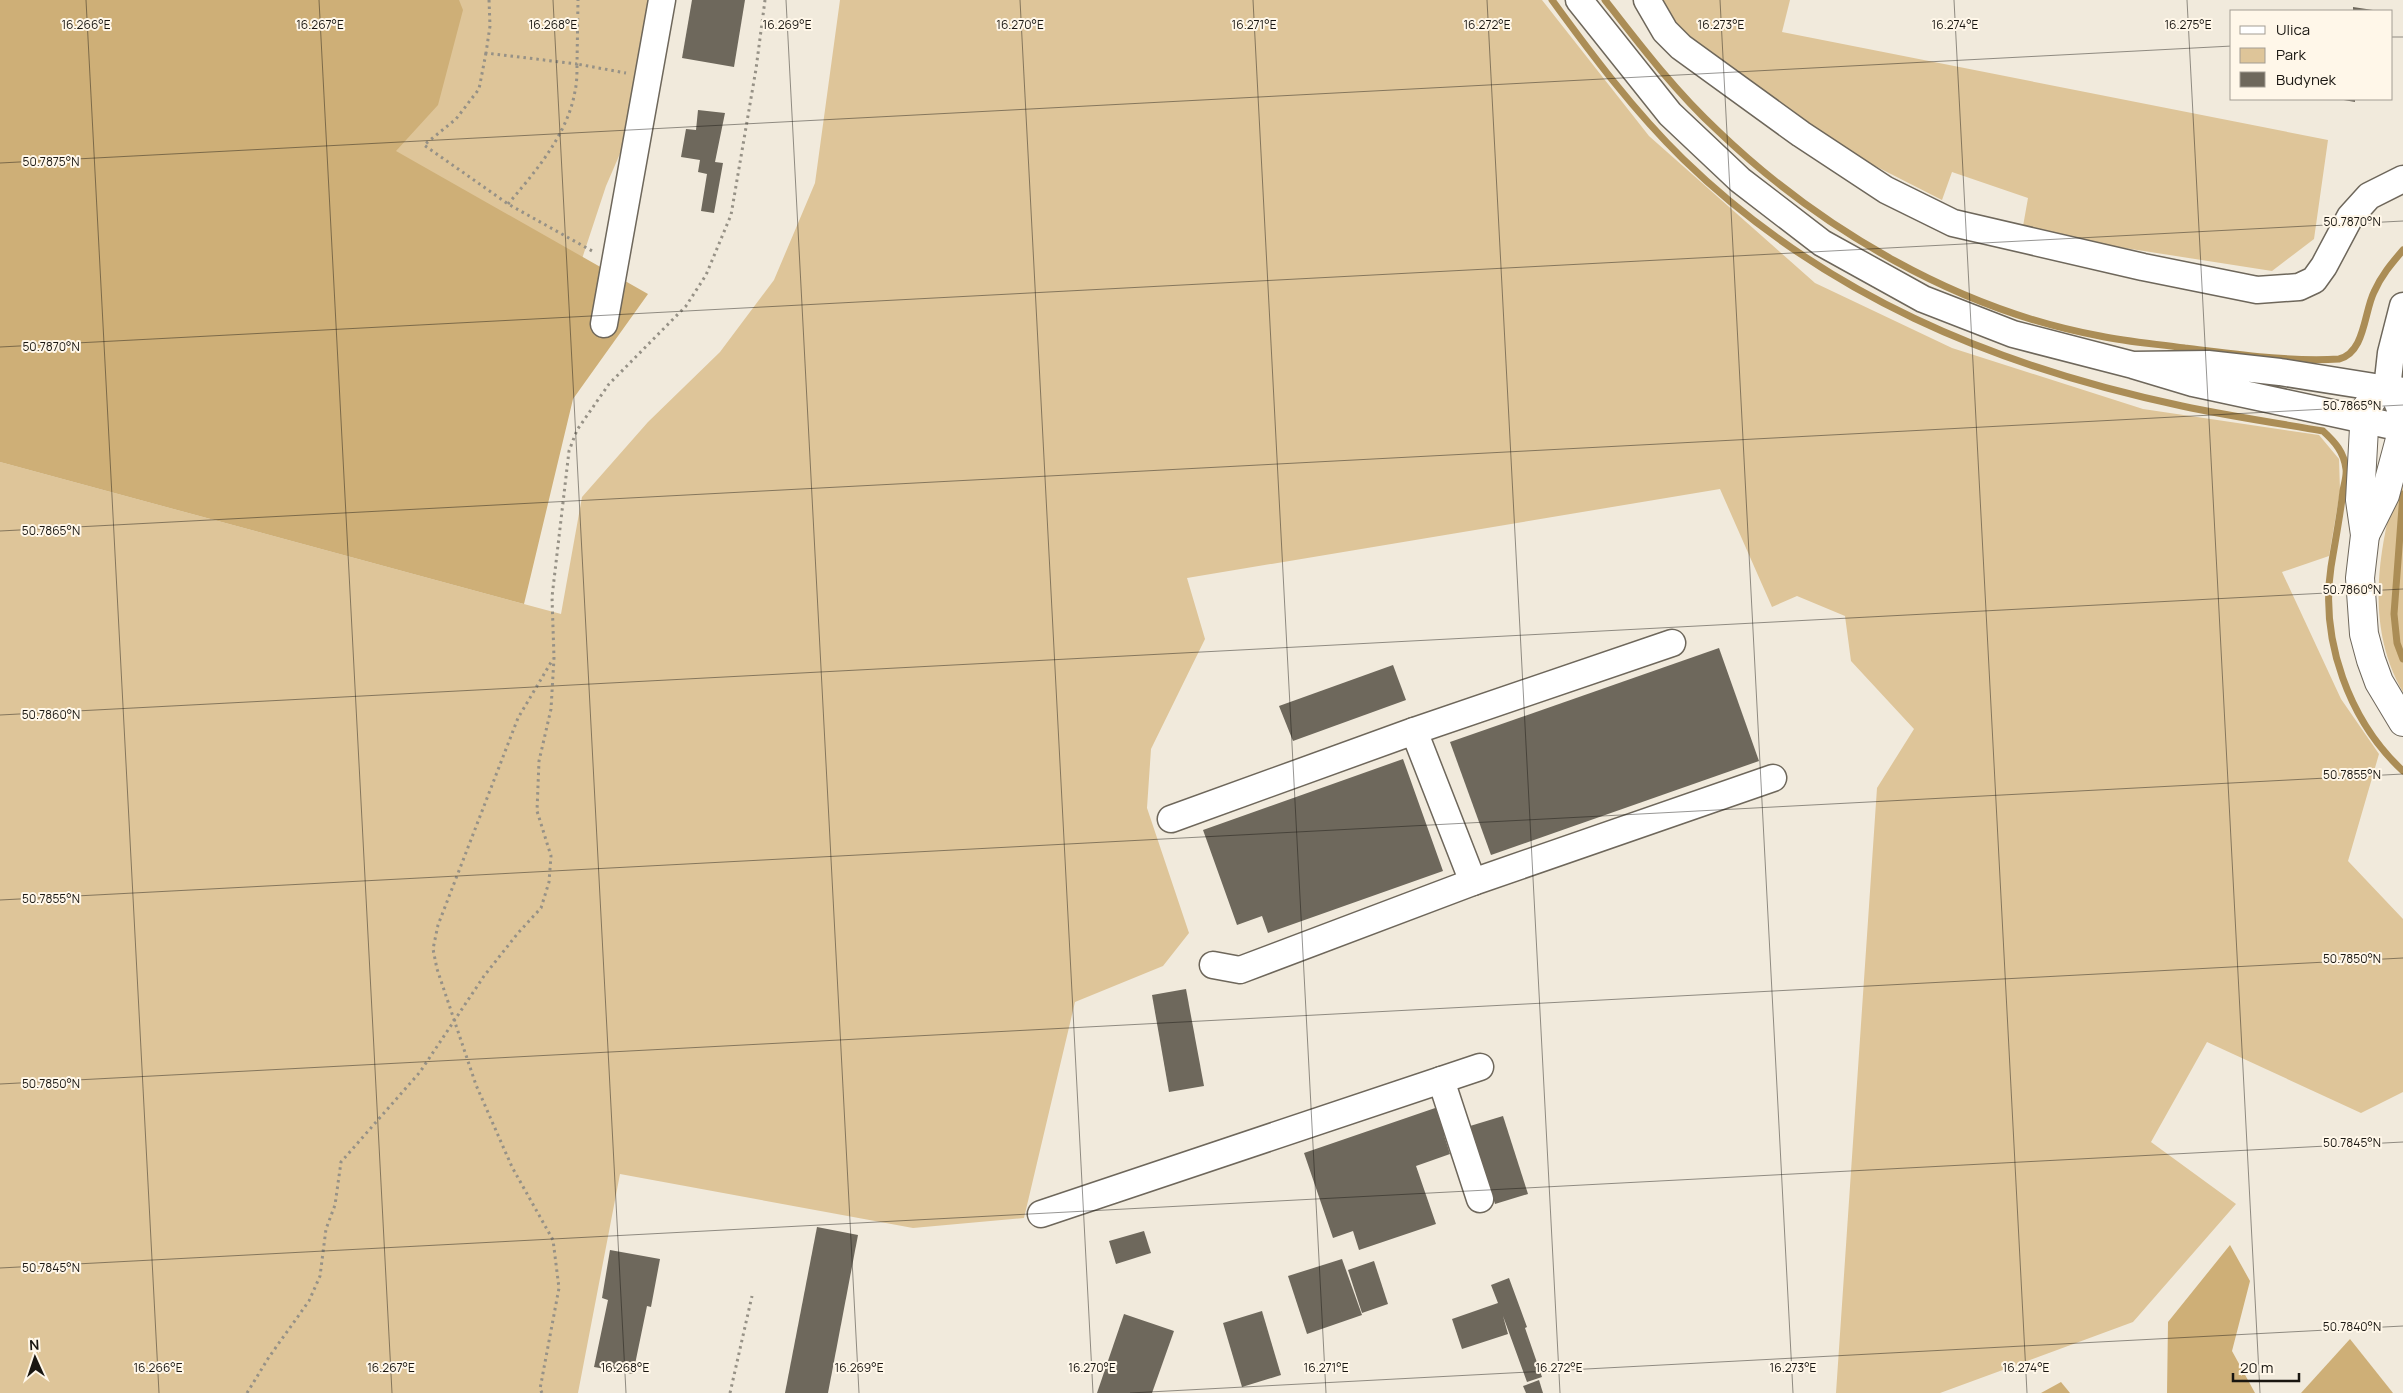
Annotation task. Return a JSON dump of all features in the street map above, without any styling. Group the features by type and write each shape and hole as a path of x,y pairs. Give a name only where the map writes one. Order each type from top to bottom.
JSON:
{"main road":[{"path":"2395,391 2376,394 2365,410 2360,500 2364,535 2360,578 2364,634 2380,682 2403,722"},
{"path":"2364,535 2385,495 2402,428"}],"street":[{"path":"604,324 662,0"},
{"path":"1579,0 1670,114 1740,180 1822,243 1923,299 2013,334 2133,365 2208,388 2402,428 2400,406 2396,398 2391,353 2403,306"},
{"path":"1647,0 1665,31 1682,47 1801,134 1886,190 1903,209 1953,223 2143,267 2257,290 2299,287 2314,280 2324,266 2350,217 2369,196 2403,179"},
{"path":"2133,365 2208,364 2280,372 2395,391"},
{"path":"1170,819 1414,731 1672,643"},
{"path":"1414,731 1473,882"},
{"path":"1213,965 1240,970 1473,882 1773,778"},
{"path":"1041,1214 1480,1067"},
{"path":"1441,1080 1480,1198"}],"path":[{"path":"489,0 490,26 479,89 456,119 424,145 508,204 594,252 621,234"},
{"path":"508,204 533,175 556,142 575,92 578,0"},
{"path":"247,1393 269,1357 310,1301 320,1276 326,1229 335,1205 341,1162 420,1072 484,976 518,933 541,908 549,882 551,856 537,811 539,761 552,709 554,577 569,450 576,430 609,384 686,306 706,275 731,216 756,69 765,0"},
{"path":"486,53 577,64 649,77"},
{"path":"542,1393 540,1388 559,1288 553,1240 512,1168 476,1085 433,949 438,924 518,718 554,658"},
{"path":"730,1393 752,1296"}],"green space":[{"path":"0,0 669,0 657,68 606,186 549,359"},
{"path":"840,0 1542,0 1649,136 1815,283 1952,348 2143,409 2319,435 2339,459 2340,491 2329,556 2282,572 2341,699 2379,754 2348,861 2403,919 2403,1092 2361,1113 2207,1042 2151,1142 2236,1204 2133,1322 1940,1393 1836,1393 1877,788 1914,729 1851,661 1845,616 1797,596 1772,607 1720,489 1187,578 1205,639 1151,749 1147,808 1189,933 1163,966 1075,1002 1024,1218 913,1228 620,1174 578,1393 0,1393 0,462 561,614 582,497 648,422 720,352 774,280 815,183"},
{"path":"1653,0 1790,0 1782,32 2328,140 2314,239 2272,271 2022,232 2028,198 1952,172 1942,200 1828,142 1659,22"},
{"path":"2403,465 2403,692 2390,665 2382,637 2379,609 2379,580 2382,550 2388,521"}],"shaded area":[{"path":"0,0 459,0 463,10 438,105 396,151 648,294 573,399 524,604 0,462"},
{"path":"2230,1245 2250,1281 2232,1351 2255,1393 2167,1393 2168,1322"},
{"path":"2350,1339 2393,1393 2301,1393"},
{"path":"2061,1382 2070,1393 2041,1393"}],"building":[{"path":"692,0 745,0 734,67 682,58"},
{"path":"2353,7 2373,10 2353,10"},
{"path":"698,110 725,113 715,162 723,163 714,213 701,211 707,174 698,172 700,160 681,157 686,129 696,130"},
{"path":"1719,648 1759,761 1491,855 1450,742"},
{"path":"1393,665 1406,700 1293,741 1279,706"},
{"path":"1403,759 1443,871 1268,933 1262,916 1237,925 1203,830"},
{"path":"1186,989 1204,1086 1169,1092 1152,995"},
{"path":"1441,1106 1450,1133 1444,1135 1450,1154 1416,1166 1436,1224 1359,1250 1353,1231 1333,1238 1304,1153"},
{"path":"1503,1116 1528,1194 1495,1204 1470,1126"},
{"path":"817,1227 858,1235 828,1393 785,1393"},
{"path":"1144,1231 1151,1253 1116,1264 1109,1241"},
{"path":"610,1250 660,1259 651,1307 647,1306 633,1374 594,1367 608,1300 602,1298"},
{"path":"1342,1259 1362,1315 1307,1334 1288,1276"},
{"path":"1374,1261 1388,1304 1362,1313 1348,1270"},
{"path":"1509,1278 1527,1327 1525,1328 1542,1377 1527,1382 1503,1316 1508,1334 1462,1349 1452,1319 1498,1303 1491,1285"},
{"path":"1262,1311 1281,1375 1242,1387 1223,1323"},
{"path":"1124,1314 1174,1331 1152,1393 1097,1393"},
{"path":"1539,1380 1543,1393 1526,1393 1523,1386"}],"waterway":[{"path":"1552,0 1598,62 1647,122 1683,159 1737,207 1794,249 1853,286 1915,318 1978,346 2044,370 2182,406 2323,431 2341,452 2346,472 2331,567 2329,595 2330,623 2335,650 2343,678 2367,728 2384,751 2403,771"},
{"path":"1605,0 1658,67 1687,100 1757,166 1800,200 1846,232 1894,260 1944,285 1995,307 2047,324 2121,340 2223,353 2281,358 2339,359 2348,355 2354,349 2359,340 2377,286 2403,250"},
{"path":"2403,494 2394,614 2397,643 2403,659"}]}
